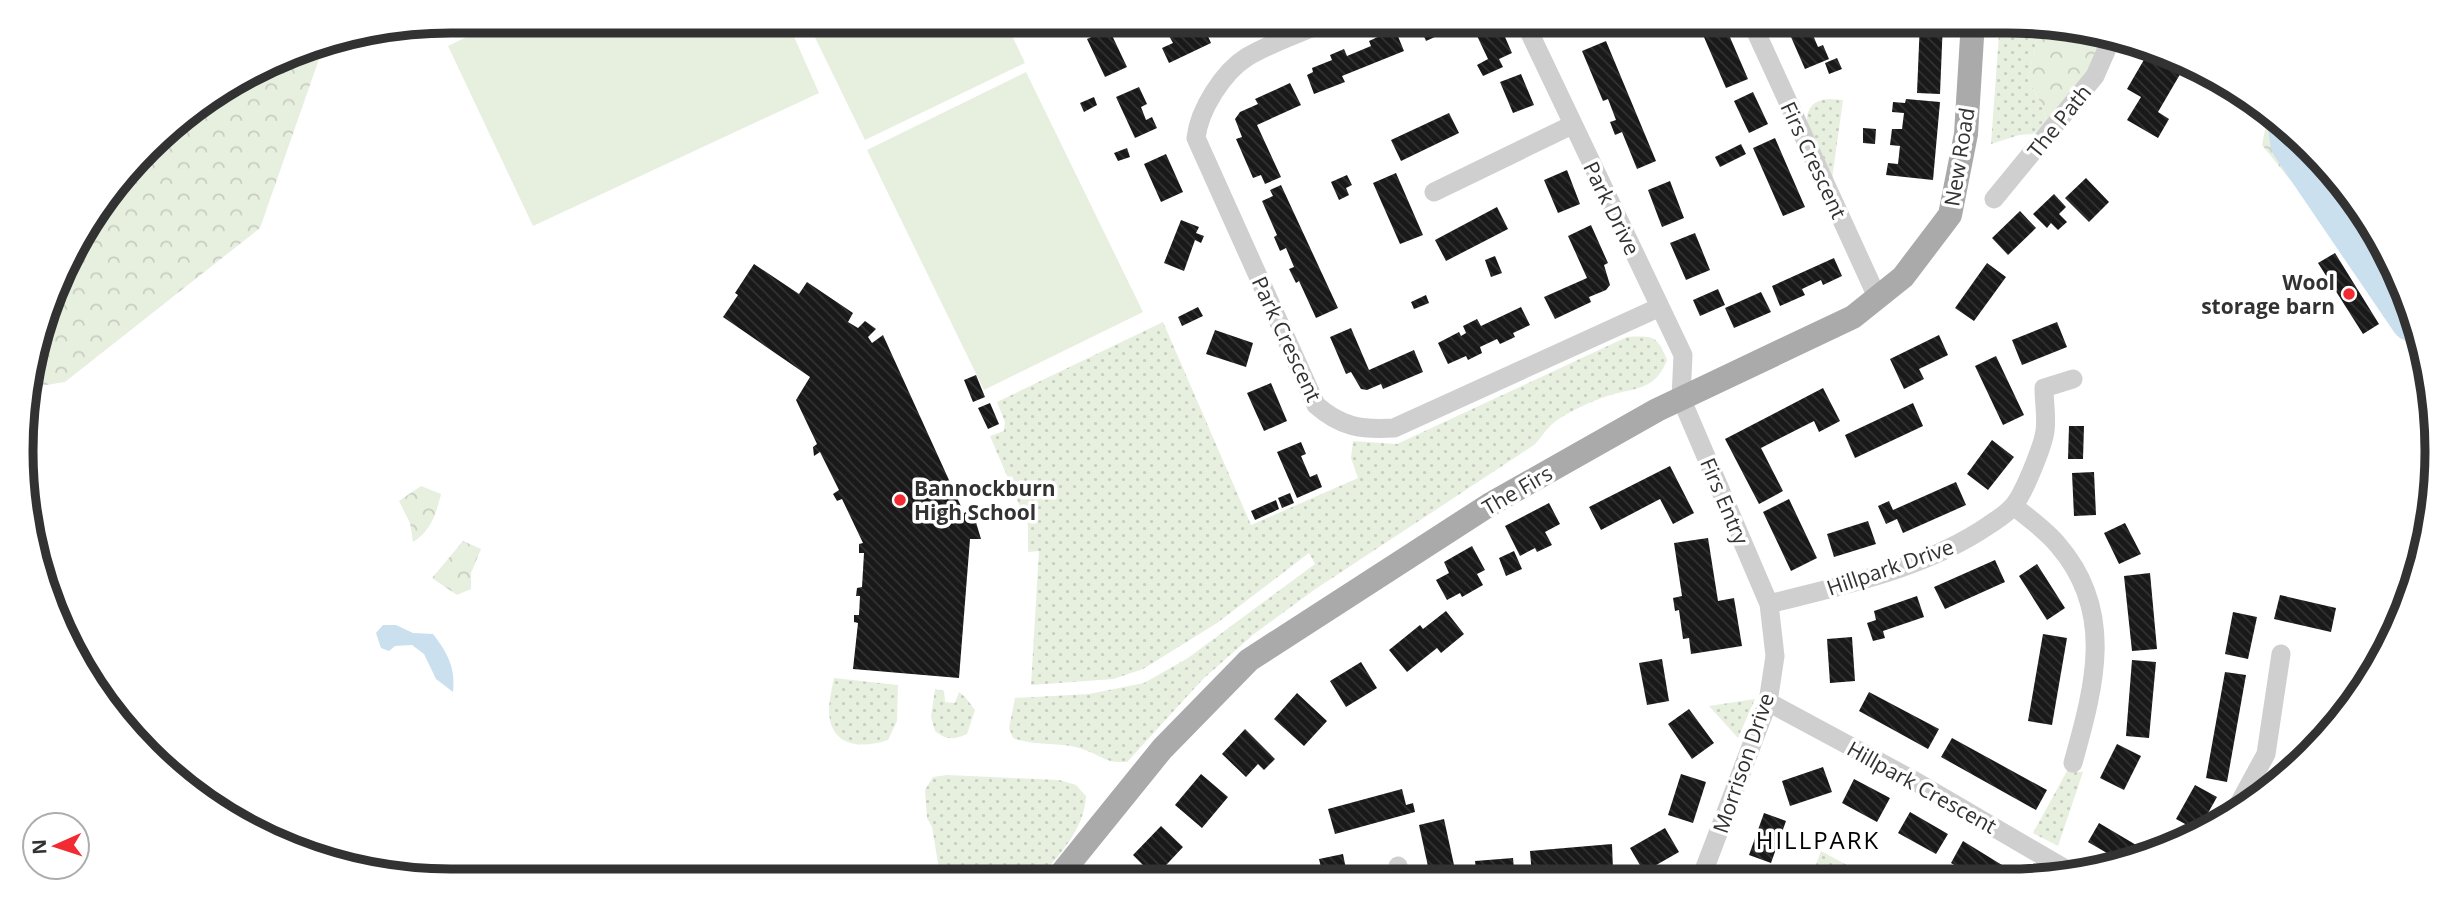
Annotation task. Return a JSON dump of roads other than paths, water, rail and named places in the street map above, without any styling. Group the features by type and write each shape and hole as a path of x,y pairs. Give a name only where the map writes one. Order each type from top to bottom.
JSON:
{"main road":[{"name":"New Road","path":"1903,277 1950,215 1966,134 1972,33"},
{"name":"The Firs","path":"1065,869 1162,749 1249,660 1489,505 1681,398 1853,317 1903,277"}],"street":[{"name":"Park Crescent","path":"1300,33 1245,58 1214,89 1197,129 1196,138 1316,405 1332,419 1348,426 1394,428 1660,307"},
{"name":"Park Drive","path":"1530,33 1683,355 1681,398"},
{"name":"Firs Crescent","path":"1756,33 1878,299"},
{"name":"The Path","path":"1994,199 2095,76 2108,46"},
{"path":"1434,192 1572,125"},
{"name":"Hillpark Drive","path":"1769,604 1858,581 1937,553 1969,538 2014,506 2027,483 2045,432 2044,388 2073,379"},
{"name":"Firs Entry","path":"1681,398 1769,604"},
{"path":"2014,506 2058,544 2082,579 2094,618 2096,654 2090,701 2073,763"},
{"name":"Morrison Drive","path":"1705,869 1768,702 1775,656 1769,604"},
{"path":"2244,794 2266,754 2280,654"},
{"name":"Hillpark Crescent","path":"1768,702 1913,780 2059,865"}],"water":[{"path":"383,625 396,625 413,633 433,634 449,661 453,675 453,692 436,679 424,654 412,645 395,646 389,651 381,648 376,633"}],"waterway":[{"path":"2288,142 2400,310"}],"place":[{"name":"Wool storage barn","path":"2349,294"},
{"name":"Bannockburn High School","path":"900,500"}],"district":[{"name":"HILLPARK","path":"1818,839"}]}
